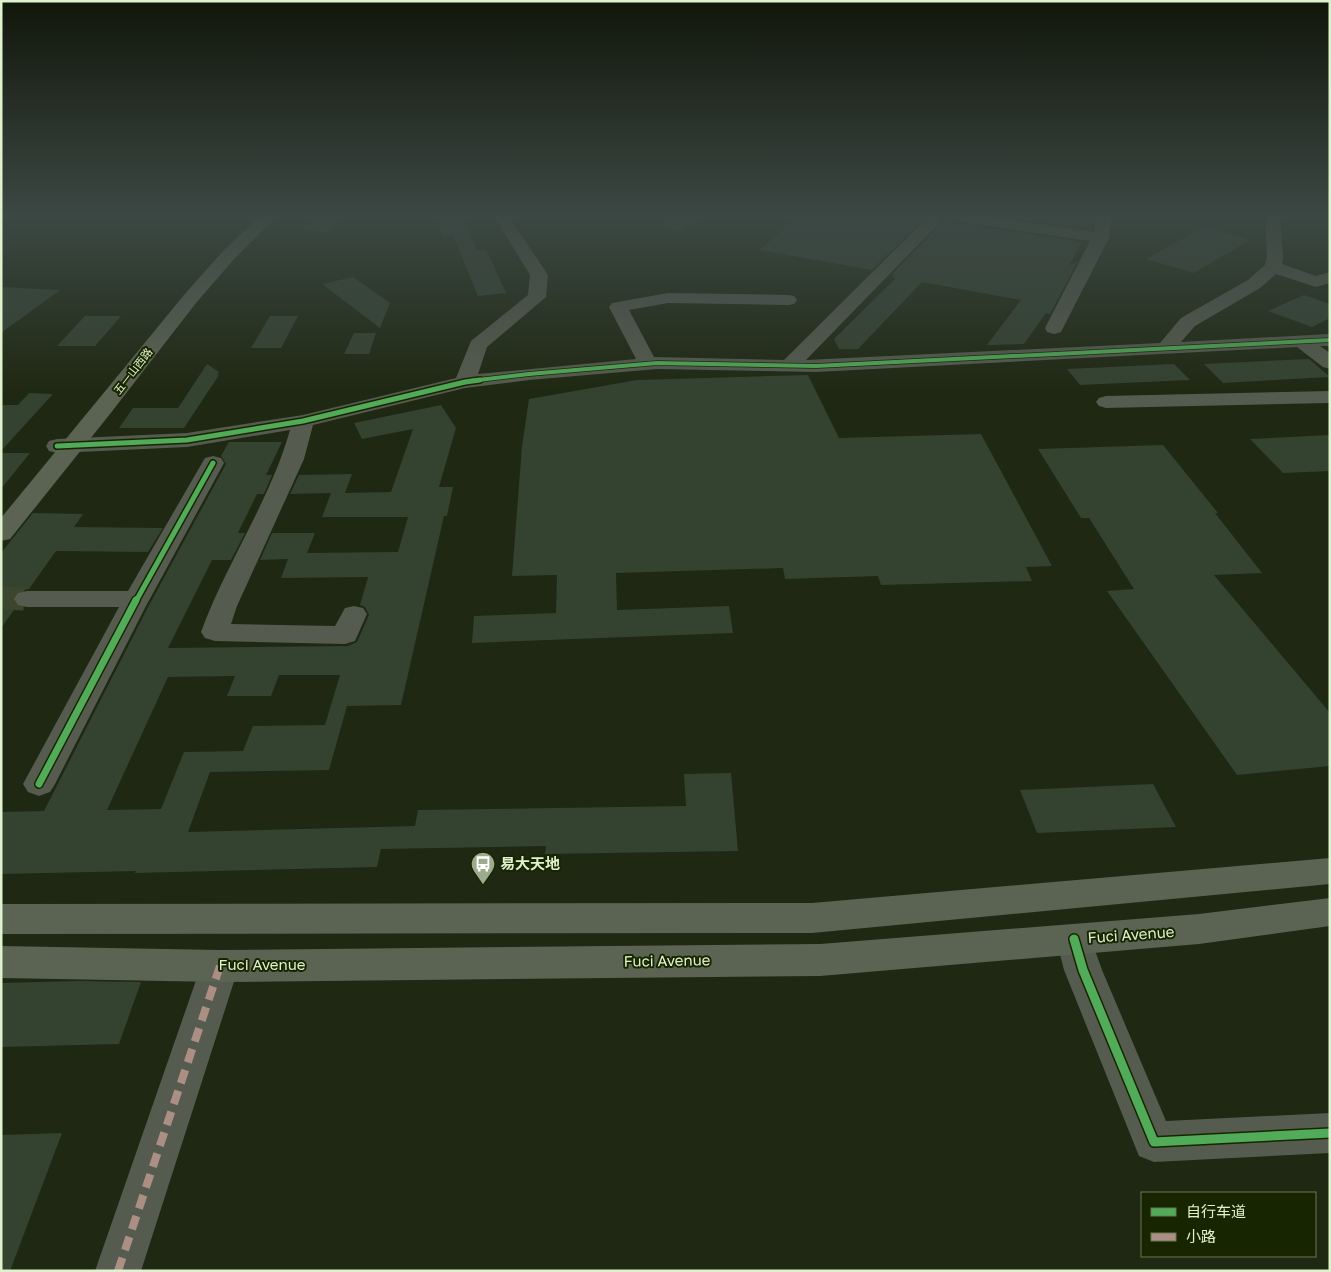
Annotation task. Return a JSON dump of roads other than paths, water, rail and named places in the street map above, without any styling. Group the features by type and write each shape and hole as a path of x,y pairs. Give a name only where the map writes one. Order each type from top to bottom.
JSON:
{"main road":[{"name":"五一山西路","path":"1,534 179,293 198,273"},
{"name":"五一山西路","path":"1,510 66,446 212,273"},
{"path":"1,919 812,918 1330,871"},
{"name":"Fuci Avenue","path":"1,962 220,966 820,960 1199,929 1330,912"}],"street":[{"path":"465,382 478,346 537,297 537,273"},
{"path":"790,365 880,273"},
{"path":"1054,328 1083,273"},
{"path":"1167,347 1188,322 1254,284 1266,273"},
{"path":"1291,273 1316,282 1330,277"},
{"path":"648,364 618,307 668,298 788,300"},
{"path":"66,446 187,440 303,421 465,382 648,364 816,366 1330,340"},
{"path":"1301,341 1330,363"},
{"path":"1106,402 1330,397"},
{"path":"303,421 294,458 224,606 215,632 345,636 354,614"},
{"path":"39,784 137,599 213,463"},
{"path":"28,598 137,599"},
{"path":"1074,939 1083,970 1154,1142 1330,1133"},
{"path":"118,1271 220,966"}],"tunnel":[{"path":"1,598 27,599"}],"place":[{"name":"易大天地","path":"483,885"}]}
